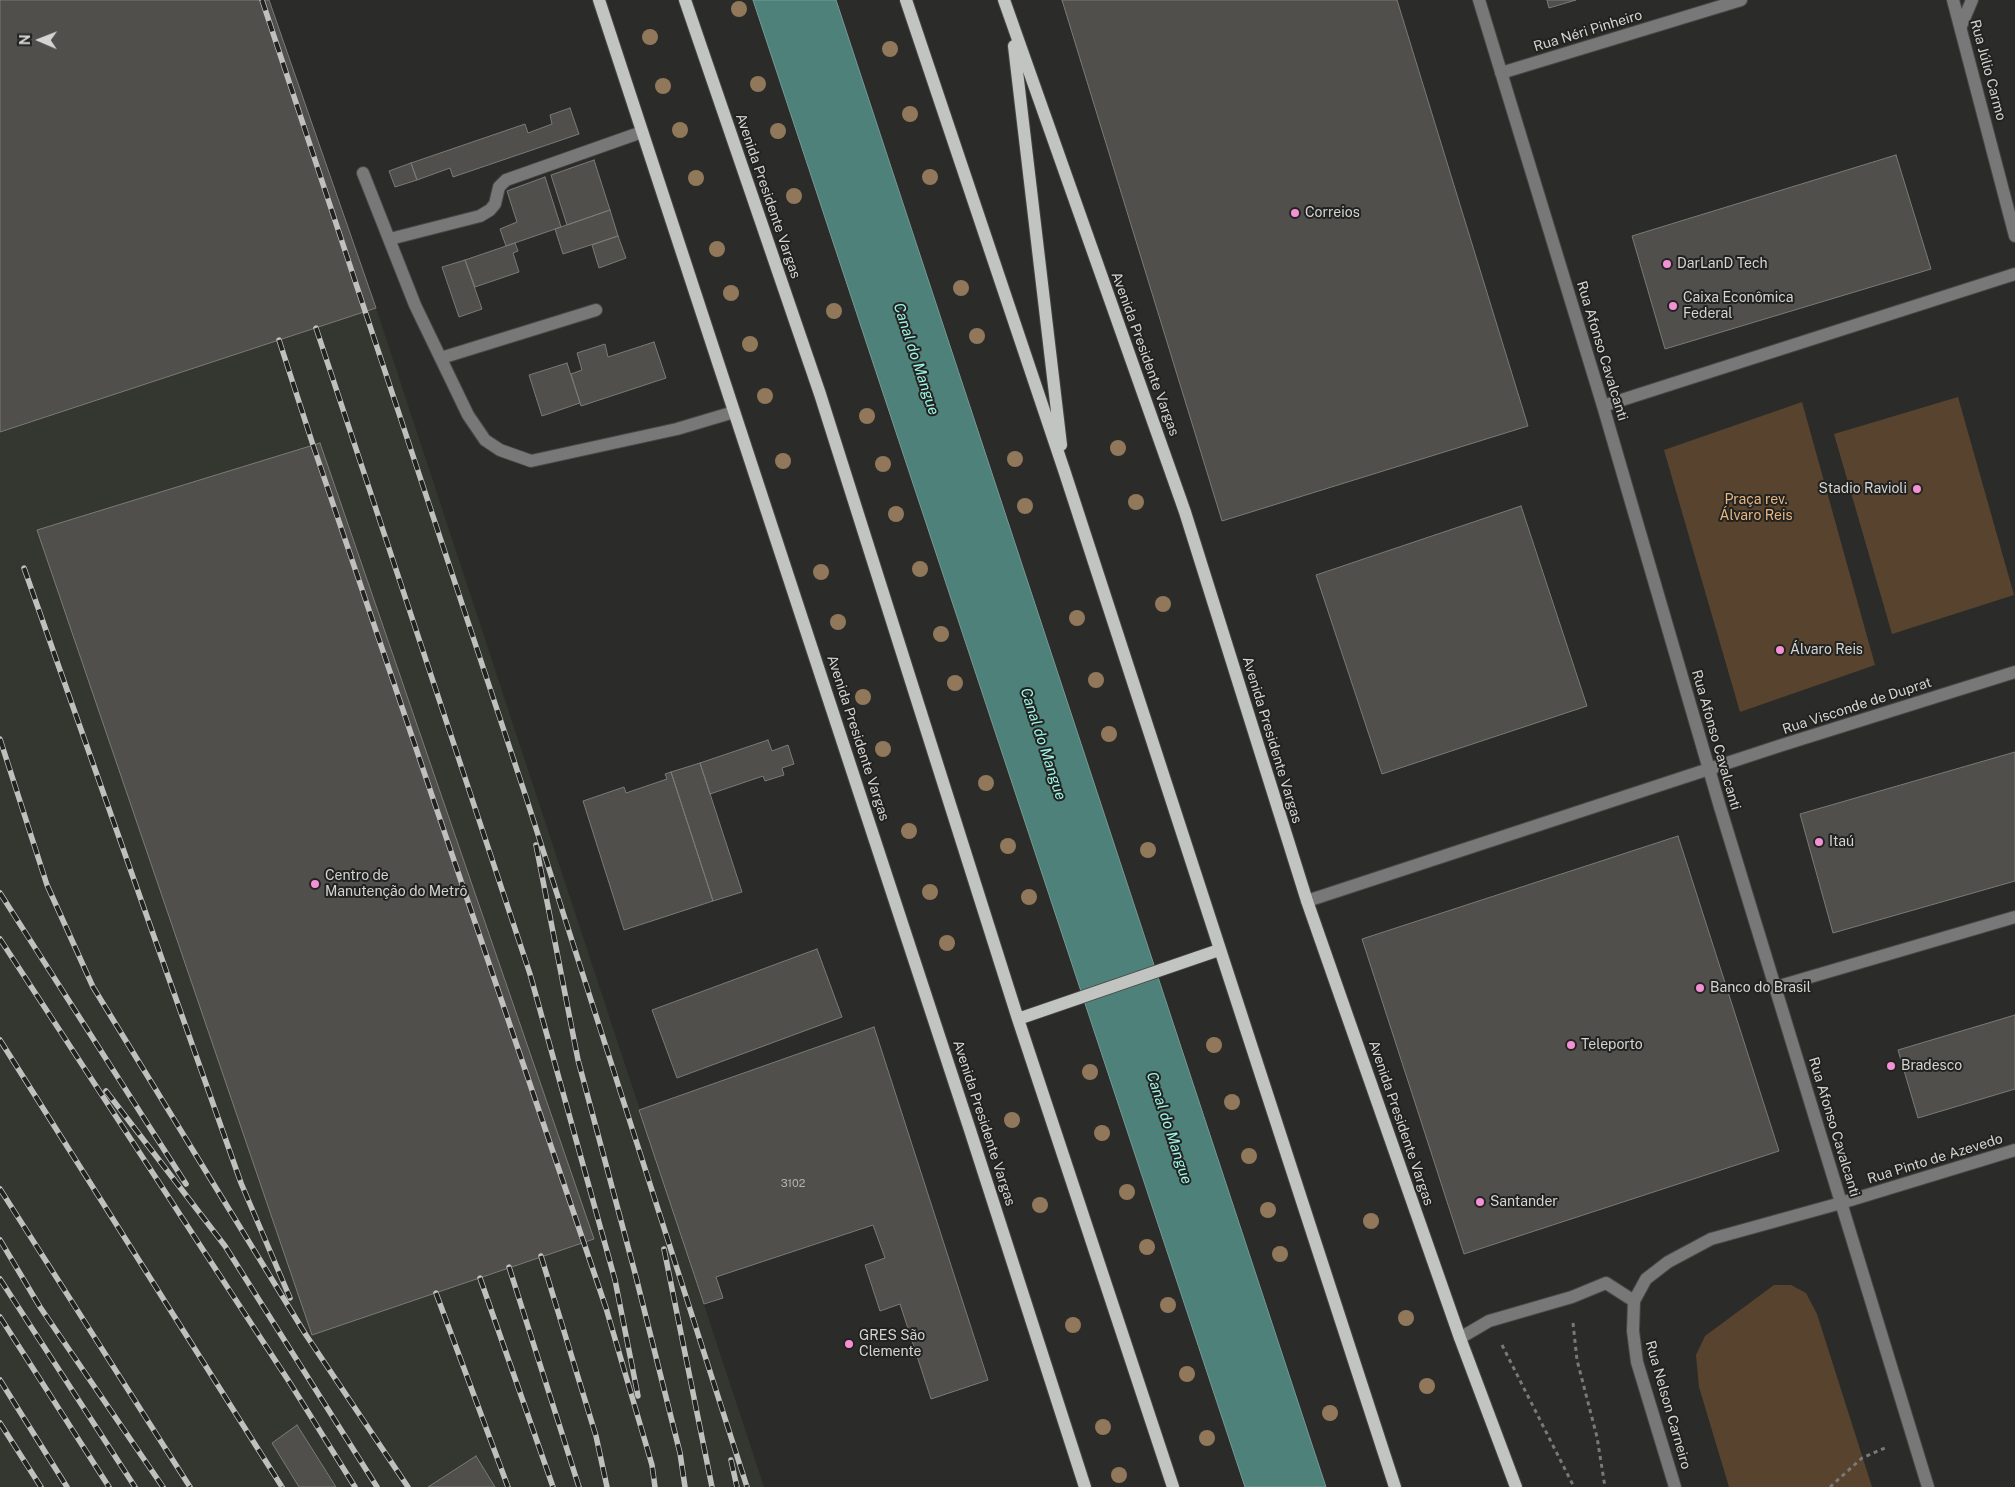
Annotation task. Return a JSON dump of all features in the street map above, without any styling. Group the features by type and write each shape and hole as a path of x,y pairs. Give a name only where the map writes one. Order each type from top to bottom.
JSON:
{"main road":[{"name":"Avenida Presidente Vargas","path":"599,0 969,1127 1085,1487"},
{"name":"Avenida Presidente Vargas","path":"685,0 820,394 1018,1018 1173,1487"},
{"path":"906,0 1065,473 1395,1487"},
{"name":"Avenida Presidente Vargas","path":"1004,0 1186,512 1307,901 1460,1338 1516,1487"},
{"path":"1011,22 1065,473"},
{"path":"1018,1018 1219,950"}],"street":[{"name":"Rua Afonso Cavalcanti","path":"1479,0 1603,406 1709,770 1928,1487"},
{"name":"Rua Néri Pinheiro","path":"1500,73 1742,0"},
{"name":"Rua Júlio Carmo","path":"1953,0 2015,236"},
{"path":"1961,26 1972,0"},
{"path":"390,239 480,216 490,210 495,204 499,187 506,180 642,132"},
{"path":"364,173 415,305 468,415 485,440 500,450 531,461 677,429 734,412"},
{"path":"1603,406 2015,274"},
{"path":"441,358 596,310"},
{"name":"Rua Visconde de Duprat","path":"1307,901 2015,672"},
{"path":"1776,987 2015,918"},
{"name":"Rua Pinto de Azevedo","path":"1634,1301 1646,1279 1668,1262 1711,1239 1842,1203 2015,1150"},
{"path":"1460,1338 1489,1320 1572,1297 1606,1284 1634,1301"},
{"name":"Rua Nelson Carneiro","path":"1634,1301 1633,1331 1637,1362 1676,1487"}],"path":[{"path":"1572,1297 1578,1360 1597,1437 1605,1487"},
{"path":"1489,1320 1574,1487"},
{"path":"1830,1487 1862,1458"}],"shaded area":[{"path":"0,0 269,0 376,308 764,1487 0,1487"}],"green space":[{"name":"Stadio Ravioli","path":"1958,397 2014,595 1892,634 1834,434"},
{"name":"Praça rev. Álvaro Reis","path":"1802,402 1875,665 1740,712 1664,450"},
{"path":"1774,1285 1791,1285 1806,1293 1817,1314 1872,1487 1729,1487 1699,1387 1696,1355 1705,1336"}],"water":[{"name":"Canal do Mangue","path":"753,0 836,0 1326,1487 1245,1487"}],"building":[{"path":"0,0 269,0 376,308 0,432"},
{"name":"Correios","path":"1062,0 1397,0 1528,426 1222,521"},
{"path":"1547,0 1576,0 1549,8"},
{"path":"570,108 579,134 453,177 450,168 417,180 411,163 525,124 528,133 552,124 550,115"},
{"path":"1896,155 1931,269 1665,349 1632,236"},
{"path":"594,160 610,210 567,225 551,175"},
{"path":"411,163 417,180 395,187 389,171"},
{"path":"545,177 561,227 506,246 500,229 517,222 507,191"},
{"path":"610,210 618,236 563,254 555,229"},
{"path":"618,236 626,258 599,268 592,245"},
{"path":"515,243 518,251 513,253 519,272 475,287 465,260"},
{"path":"465,260 482,309 459,317 442,267"},
{"path":"654,342 666,378 581,406 571,374 582,370 577,353 605,344 608,357"},
{"path":"567,363 580,403 542,416 529,375"},
{"name":"Centro de Manutenção do Metrô","path":"320,443 594,1239 312,1335 37,530"},
{"path":"1521,506 1587,706 1382,774 1316,575"},
{"path":"768,740 772,751 788,745 794,764 782,768 784,775 765,781 763,776 710,794 700,763"},
{"path":"2015,752 2015,881 1833,933 1800,814"},
{"path":"700,763 742,892 713,901 671,772"},
{"path":"671,772 713,901 624,930 583,801 624,787 626,793 667,779 665,774"},
{"name":"Teleporto","path":"1678,836 1779,1151 1464,1254 1362,939"},
{"path":"817,949 842,1017 677,1078 652,1010"},
{"path":"2015,1015 2015,1089 1918,1118 1898,1050"},
{"path":"874,1027 988,1380 931,1399 900,1304 880,1311 865,1265 885,1258 873,1225 716,1277 723,1298 704,1304 639,1110"},
{"path":"297,1425 336,1487 299,1487 272,1443"},
{"path":"476,1456 495,1487 428,1487"}],"railway":[{"path":"262,0 525,794 747,1487"},
{"path":"316,328 530,974 615,1280 638,1396"},
{"path":"279,340 606,1308 652,1465 655,1487"},
{"path":"24,568 241,1183 290,1298"},
{"path":"0,739 47,885 93,987 306,1335 408,1487"},
{"path":"536,845 578,1060 635,1273 680,1453 685,1487"},
{"path":"0,893 186,1184"},
{"path":"0,939 290,1383 355,1487"},
{"path":"0,1040 282,1487"},
{"path":"106,1091 225,1246 377,1487"},
{"path":"0,1189 190,1487"},
{"path":"0,1240 40,1307 163,1487"},
{"path":"664,1249 712,1487"},
{"path":"541,1256 596,1436 607,1487"},
{"path":"509,1267 579,1487"},
{"path":"480,1278 553,1487"},
{"path":"0,1279 135,1487"},
{"path":"436,1293 508,1487"},
{"path":"0,1317 109,1487"},
{"path":"0,1380 67,1487"},
{"path":"0,1423 41,1487"},
{"path":"731,1460 737,1487"}],"place":[{"name":"Correios","path":"1295,213"},
{"name":"DarLanD Tech","path":"1667,264"},
{"name":"Caixa Econômica Federal","path":"1673,306"},
{"name":"Stadio Ravioli","path":"1917,489"},
{"name":"Álvaro Reis","path":"1780,650"},
{"name":"Itaú","path":"1819,842"},
{"name":"Centro de Manutenção do Metrô","path":"315,884"},
{"name":"Banco do Brasil","path":"1700,988"},
{"name":"Teleporto","path":"1571,1045"},
{"name":"Bradesco","path":"1891,1066"},
{"name":"Santander","path":"1480,1202"},
{"name":"GRES São Clemente","path":"849,1344"}]}
